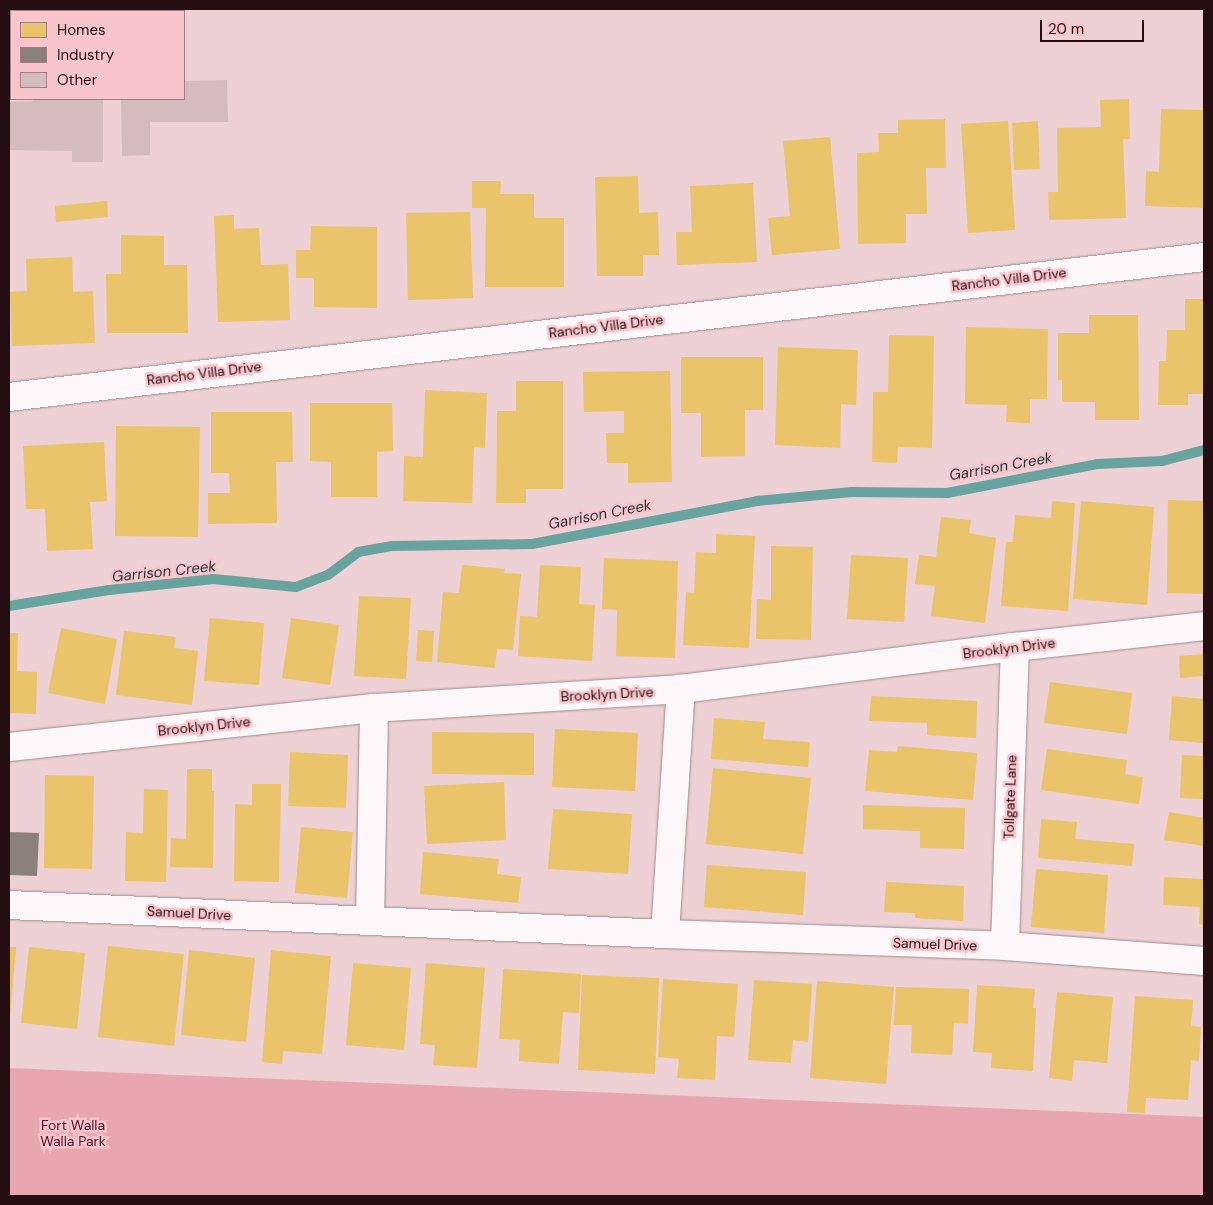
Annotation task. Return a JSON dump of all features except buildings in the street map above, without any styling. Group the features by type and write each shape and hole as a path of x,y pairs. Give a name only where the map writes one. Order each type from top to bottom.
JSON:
{"street":[{"name":"Rancho Villa Drive","path":"9,397 1204,257"},
{"name":"Brooklyn Drive","path":"9,747 374,708 681,689 1014,647 1204,626"},
{"name":"Tollgate Lane","path":"1004,946 1014,647"},
{"path":"665,934 681,689"},
{"path":"370,922 374,708"},
{"name":"Samuel Drive","path":"9,905 370,922 1004,946 1204,961"}],"green space":[{"name":"Fort Walla Walla Park","path":"9,1068 1204,1117 1204,1196 9,1196"}],"waterway":[{"name":"Garrison Creek","path":"9,606 109,590 213,579 296,587 328,575 358,552 392,546 532,544 757,501 852,492 947,493 1097,464 1162,461 1204,450"}]}
